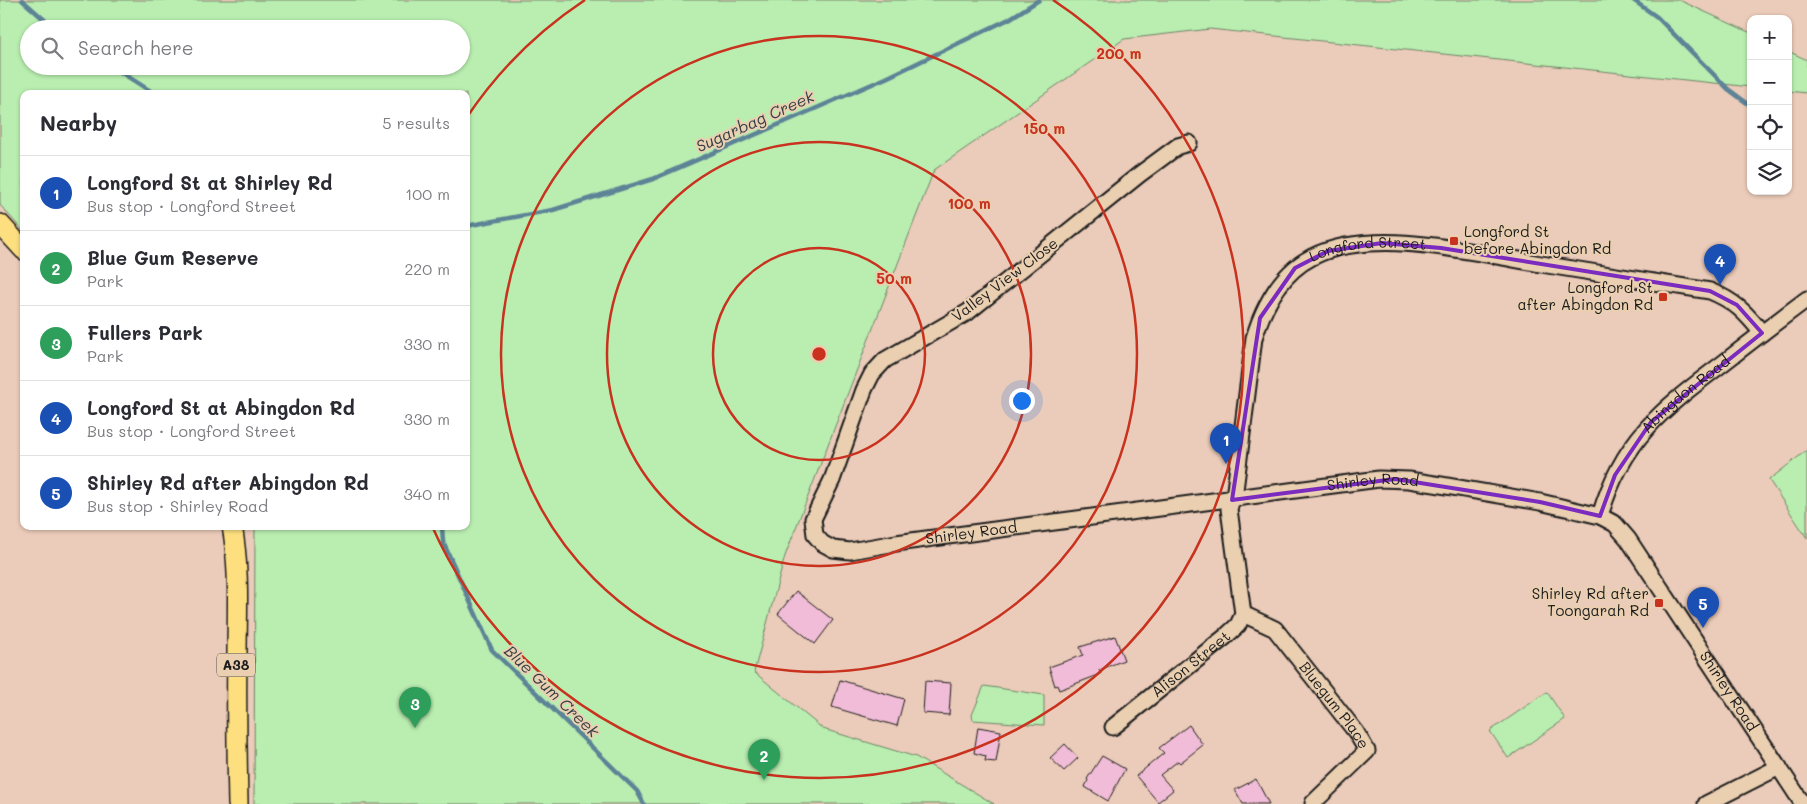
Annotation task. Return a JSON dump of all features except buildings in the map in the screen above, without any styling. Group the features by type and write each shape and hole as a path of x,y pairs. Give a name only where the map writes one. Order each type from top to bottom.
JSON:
{"main road":[{"path":"0,224 20,246"},
{"name":"A38","path":"233,530 237,581 236,701 238,804"}],"street":[{"name":"Valley View Close","path":"813,518 832,480 864,390 872,374 885,360 968,312 1140,174 1178,146 1188,143"},
{"name":"Longford Street","path":"1232,500 1235,490 1254,338 1260,318 1281,283 1295,268 1313,257 1328,251 1355,244 1382,243 1441,248 1710,292 1724,297 1737,305 1747,314 1762,334"},
{"name":"Abingdon Road","path":"1600,516 1615,475 1639,436 1651,422 1680,396 1807,298"},
{"name":"Shirley Road","path":"813,518 816,534 822,543 833,549 850,551 1379,479 1395,479 1442,485 1540,502 1600,516 1615,524 1628,539 1803,804"},
{"path":"1232,500 1229,509 1244,614"},
{"name":"Alison Street","path":"1114,727 1225,637 1238,625 1244,614"},
{"name":"Bluegum Place","path":"1244,614 1275,629 1356,732 1367,751 1313,803"},
{"path":"1706,804 1779,767"}],"highlighted area":[{"path":"1382,243 1441,248 1710,291 1737,305 1762,333 1651,422 1615,475 1600,516 1540,502 1395,479 1232,500 1260,318 1295,268 1328,251"}],"green space":[{"path":"0,0 1679,0 1747,31 1747,87 1210,29 1124,39 934,170 785,556 754,672 823,729 916,757 994,804 254,804 255,530 470,530 470,90 20,90 20,228 0,205"},
{"path":"1792,53 1807,60 1807,93 1792,91"},
{"path":"1807,450 1807,538 1769,480"},
{"path":"984,686 1044,695 1044,725 973,720 972,715"},
{"path":"1547,692 1565,719 1508,758 1490,731"}],"waterway":[{"name":"Blue Gum Creek","path":"22,0 45,20"},
{"name":"Sugarbag Creek","path":"470,225 553,210 653,179 886,78 1009,19 1039,0"},
{"name":"Sugarbag Creek","path":"1633,0 1657,17 1728,89 1750,105"},
{"name":"Blue Gum Creek","path":"125,75 149,90"},
{"name":"Blue Gum Creek","path":"442,530 443,542 492,650 637,791 644,804"}],"place":[{"name":"Longford St before Abingdon Rd","path":"1454,241"},
{"name":"Longford St at Abingdon Rd","path":"1720,285"},
{"name":"Longford St after Abingdon Rd","path":"1663,297"},
{"name":"Longford St at Shirley Rd","path":"1226,464"},
{"name":"Shirley Rd after Toongarah Rd","path":"1659,603"},
{"name":"Shirley Rd after Abingdon Rd","path":"1703,628"},
{"name":"Fullers Park","path":"415,728"},
{"name":"Blue Gum Reserve","path":"764,780"}]}
